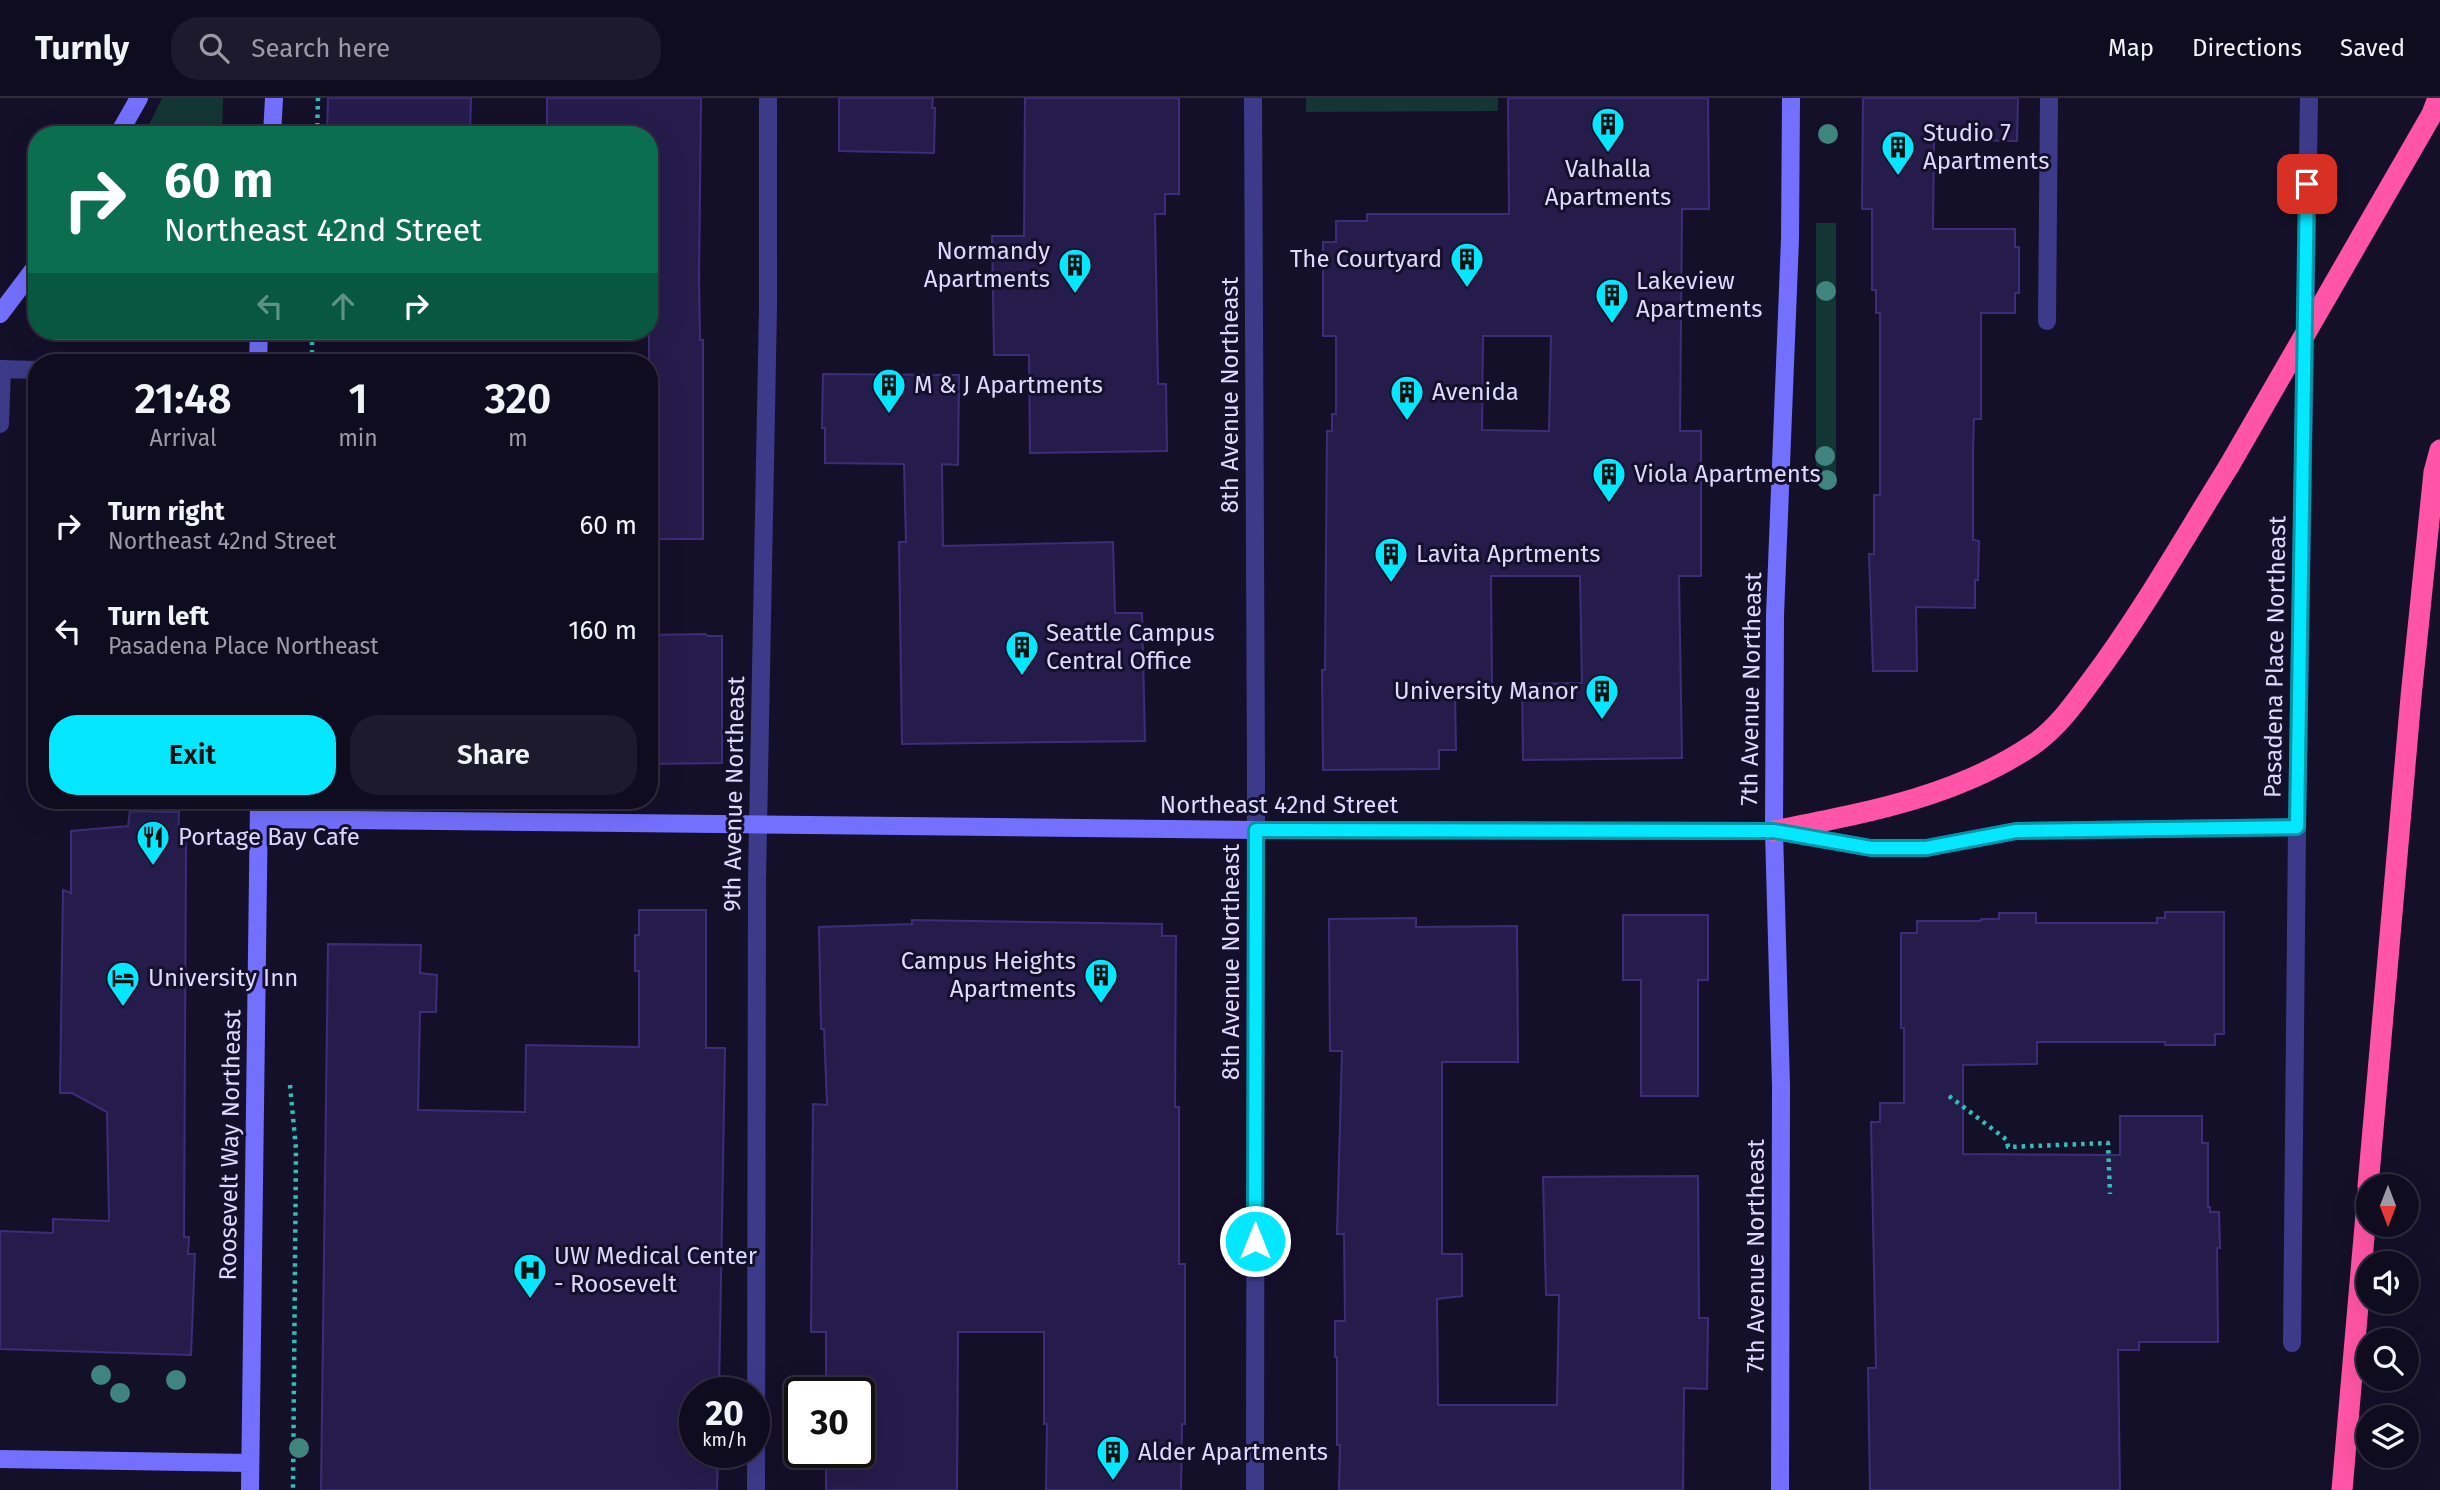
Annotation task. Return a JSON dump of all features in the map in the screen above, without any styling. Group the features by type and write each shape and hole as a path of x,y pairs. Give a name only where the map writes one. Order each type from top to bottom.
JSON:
{"highway":[{"path":"1774,831 1876,810 1939,793 2036,743 2068,712 2118,645 2229,466 2432,114 2438,98"},
{"path":"2369,1174 2411,697 2434,472 2440,450"},
{"path":"2342,1490 2364,1237"}],"street":[{"path":"123,126 139,98"},
{"path":"272,126 274,98"},
{"name":"9th Avenue Northeast","path":"756,1490 758,823 768,320 768,98"},
{"name":"8th Avenue Northeast","path":"1253,98 1255,1490"},
{"name":"7th Avenue Northeast","path":"1780,1490 1781,1086 1774,831 1775,615 1790,239 1791,98"},
{"path":"2047,321 2049,98"},
{"name":"Pasadena Place Northeast","path":"2292,1343 2309,98"},
{"path":"0,314 28,277"},
{"path":"0,424 1,369 28,370"},
{"name":"Roosevelt Way Northeast","path":"250,1490 259,809"},
{"name":"Northeast 42nd Street","path":"259,819 1256,830 1774,831 1871,848 1926,848 2016,831 2297,827"},
{"path":"0,1459 250,1463"}],"path":[{"path":"317,126 318,98"},
{"path":"290,1081 296,1149 293,1490"},
{"path":"1949,1096 2007,1140 2008,1147 2108,1143 2110,1194"}],"green space":[{"path":"162,98 223,98 222,126 148,126"},
{"path":"1306,98 1498,98 1498,111 1306,112"},
{"path":"1816,223 1836,223 1836,484 1816,484"}],"building":[{"path":"328,98 471,98 470,126 327,126"},
{"path":"547,98 701,98 699,277 700,340 703,340 703,539 658,539 658,354 649,354 649,340 658,340 658,126 547,126"},
{"path":"839,98 933,98 934,153 839,151"},
{"path":"1025,98 1179,98 1179,194 1165,194 1165,214 1155,214 1158,384 1166,384 1167,451 1030,453 1029,355 994,355 992,236 1024,236"},
{"path":"1508,98 1708,98 1709,209 1682,209 1680,431 1701,431 1701,576 1679,576 1682,758 1523,760 1522,684 1582,683 1580,576 1491,576 1492,689 1455,689 1456,750 1439,750 1439,769 1323,770 1322,670 1325,670 1327,431 1332,431 1332,414 1336,414 1336,336 1323,336 1323,242 1336,242 1336,221 1367,221 1367,214 1509,214","holes":["1483,336 1551,336 1549,431 1482,430"]},
{"path":"1863,98 2018,98 2017,141 1934,140 1933,229 2015,229 2015,247 2019,247 2019,293 2015,293 2015,313 1981,313 1981,419 1974,419 1973,451 1973,540 1979,541 1975,608 1916,607 1917,671 1873,671 1869,554 1874,554 1874,495 1880,495 1880,313 1876,313 1876,290 1872,290 1872,209 1862,209"},
{"name":"Seattle Campus Central Office","path":"823,374 959,375 958,465 942,464 943,546 1113,542 1115,613 1142,613 1145,741 902,744 899,542 906,542 904,464 825,463 825,428 822,428"},
{"path":"658,635 722,636 722,763 658,764"},
{"name":"University Inn","path":"130,811 179,812 178,838 186,843 184,1237 189,1237 188,1254 195,1254 191,1355 0,1349 0,1231 53,1233 53,1219 109,1221 107,1112 72,1093 60,1093 63,890 71,893 71,831 128,826"},
{"name":"UW Medical Center - Roosevelt","path":"639,910 706,910 706,1048 725,1048 719,1377 679,1377 679,1468 718,1468 717,1490 321,1490 328,944 421,945 420,973 437,975 436,1012 420,1012 418,1110 525,1112 526,1045 639,1047 639,971 635,971 635,935 639,935"},
{"path":"2165,912 2224,912 2224,1034 2215,1034 2215,1045 2165,1045 2165,1042 2037,1042 2037,1064 1963,1065 1963,1154 2120,1155 2120,1116 2202,1116 2202,1143 2208,1143 2208,1207 2210,1212 2219,1212 2218,1342 2139,1342 2139,1350 2118,1350 2120,1490 1870,1490 1868,1368 1876,1368 1871,1122 1880,1122 1880,1103 1904,1103 1901,933 1917,933 1917,921 1981,921 1999,919 1999,913 2036,913 2036,923 2157,923 2157,918 2165,918"},
{"path":"1623,915 1708,915 1708,980 1698,980 1698,1096 1641,1096 1641,980 1623,980"},
{"path":"1416,918 1416,927 1517,926 1518,1062 1442,1062 1442,1254 1462,1254 1462,1296 1437,1299 1438,1405 1557,1405 1559,1295 1546,1295 1543,1177 1698,1176 1699,1318 1708,1318 1707,1389 1684,1388 1683,1490 1339,1490 1335,1321 1345,1321 1344,1234 1337,1234 1342,1051 1330,1051 1329,919"},
{"path":"912,920 1162,924 1162,936 1176,936 1175,1107 1179,1107 1179,1264 1185,1264 1185,1424 1182,1424 1181,1490 1046,1490 1044,1332 958,1332 957,1490 826,1490 826,1468 875,1468 875,1377 826,1377 826,1332 811,1332 813,1104 827,1105 824,1029 821,1029 819,927 912,924"}],"place":[{"name":"Valhalla Apartments","path":"1608,154"},
{"name":"Studio 7 Apartments","path":"1898,177"},
{"name":"The Courtyard","path":"1467,289"},
{"name":"Normandy Apartments","path":"1075,295"},
{"name":"Lakeview Apartments","path":"1612,325"},
{"name":"M & J Apartments","path":"889,415"},
{"name":"Avenida","path":"1407,422"},
{"name":"Viola Apartments","path":"1609,504"},
{"name":"Lavita Aprtments","path":"1391,584"},
{"name":"Seattle Campus Central Office","path":"1022,677"},
{"name":"University Manor","path":"1602,721"},
{"name":"Portage Bay Cafe","path":"153,867"},
{"name":"Campus Heights Apartments","path":"1101,1005"},
{"name":"University Inn","path":"123,1008"},
{"name":"UW Medical Center - Roosevelt","path":"530,1300"},
{"name":"Alder Apartments","path":"1113,1482"}],"route":[{"path":"1255,1241 1256,830 1774,831 1871,848 1926,848 2016,831 2297,827 2307,184"}]}
